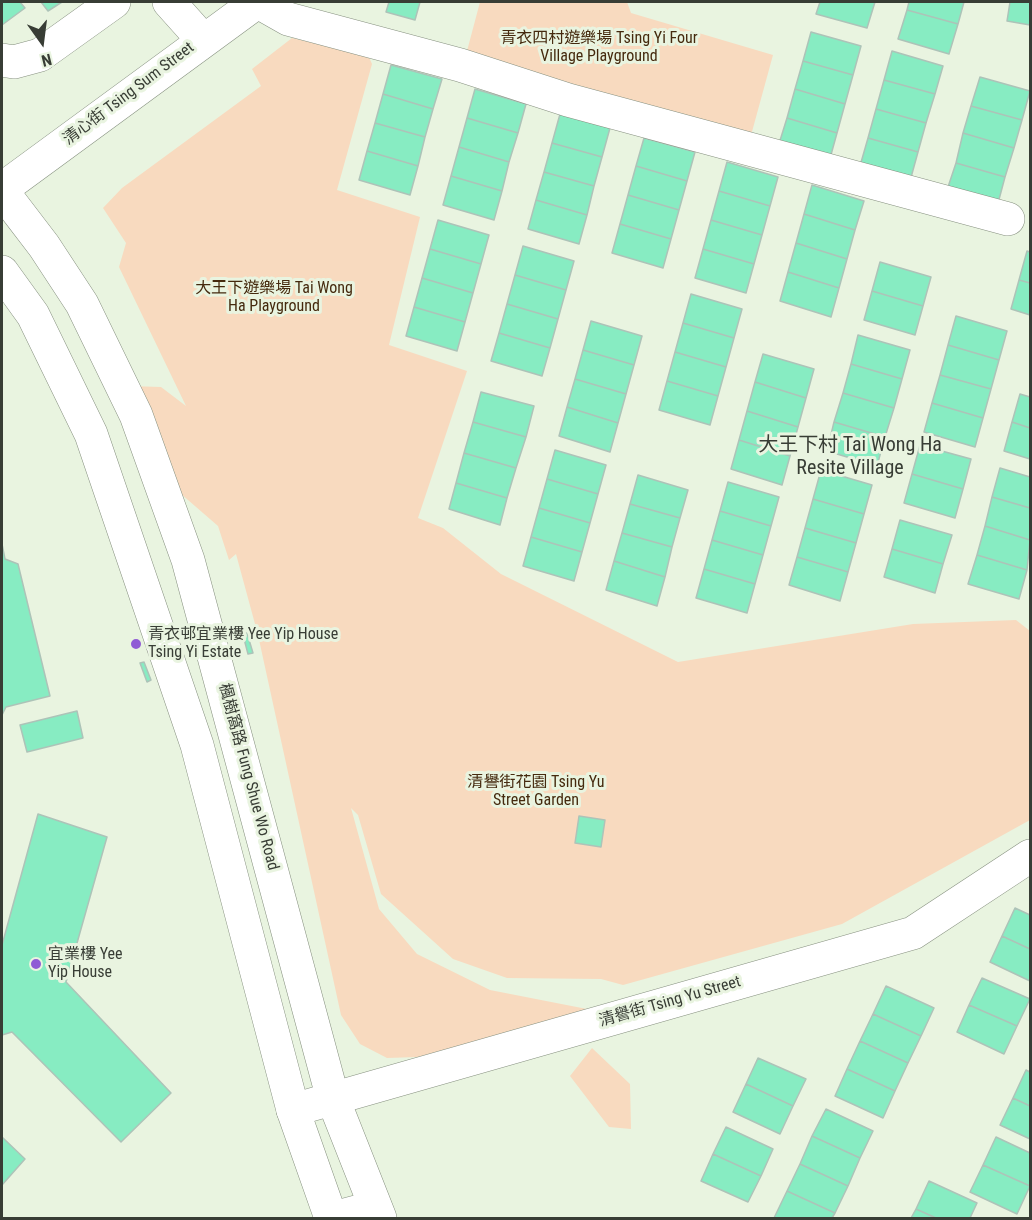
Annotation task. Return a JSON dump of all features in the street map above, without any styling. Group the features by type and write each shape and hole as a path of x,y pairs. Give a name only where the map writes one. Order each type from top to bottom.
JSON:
{"street":[{"path":"2,60 14,62 40,55 114,2"},
{"path":"169,2 203,40"},
{"path":"258,2 288,19 460,65 568,100 1008,219"},
{"name":"清心街 Tsing Sum Street","path":"2,190 203,40 258,2"},
{"name":"楓樹窩路 Fung Shue Wo Road","path":"2,190 44,246 82,304 136,415 188,560 333,1099 378,1213"},
{"path":"2,272 33,315 91,434 197,745 293,1110 332,1218 378,1213"},
{"name":"清譽街 Tsing Yu Street","path":"293,1110 913,933 1030,856"}],"green space":[{"name":"青衣四村遊樂場 Tsing Yi Four Village Playground","path":"480,2 627,2 631,13 773,55 750,139 615,102 467,51"},
{"path":"292,38 368,55 372,64 337,190 420,217 389,345 467,371 418,518 443,528 501,574 678,662 913,624 1016,620 1030,631 1030,820 842,924 623,985 601,979 507,978 453,959 381,894 358,815 351,808 379,909 417,954 490,990 592,1010 418,1057 387,1058 360,1044 341,1015 258,635 236,554 229,560 218,526 173,487 129,386 161,387 186,406 119,267 126,243 103,208 122,188 261,86 252,69"},
{"path":"592,1048 630,1084 631,1129 609,1127 570,1076"}],"building":[{"path":"2,2 20,2 25,8 2,25"},
{"path":"41,2 62,2 48,11"},
{"path":"389,2 420,2 415,20 386,12"},
{"path":"820,2 875,2 867,28 816,14"},
{"path":"909,2 964,2 958,24 907,10"},
{"path":"1010,2 1030,2 1030,25 1007,21"},
{"path":"907,10 958,24 949,54 898,39"},
{"path":"811,32 861,46 853,75 803,61"},
{"path":"892,51 943,66 935,94 884,80"},
{"path":"803,61 853,75 845,104 795,89"},
{"path":"391,65 442,79 433,109 383,94"},
{"path":"980,77 1030,91 1022,120 971,106"},
{"path":"884,80 935,94 926,123 876,109"},
{"path":"475,89 526,104 518,133 467,118"},
{"path":"795,89 845,104 837,133 787,118"},
{"path":"383,94 433,109 425,137 375,123"},
{"path":"971,106 1022,120 1014,148 963,133"},
{"path":"876,109 926,123 918,152 868,138"},
{"path":"560,114 610,128 602,157 552,143"},
{"path":"467,118 518,133 509,162 459,147"},
{"path":"787,118 837,133 829,162 778,147"},
{"path":"375,123 425,137 418,166 367,151"},
{"path":"963,133 1014,148 1005,177 956,163"},
{"path":"644,138 695,152 687,181 636,166"},
{"path":"868,138 918,152 910,181 860,166"},
{"path":"552,143 602,157 594,186 544,172"},
{"path":"459,147 509,162 502,191 451,176"},
{"path":"367,151 418,166 410,195 359,180"},
{"path":"727,162 778,177 770,206 719,191"},
{"path":"956,163 1005,177 997,207 946,193"},
{"path":"636,166 687,181 679,210 628,195"},
{"path":"544,172 594,186 587,215 536,200"},
{"path":"451,176 502,191 494,220 443,205"},
{"path":"812,185 864,201 855,230 804,214"},
{"path":"719,191 770,206 762,235 711,220"},
{"path":"628,195 679,210 671,239 620,224"},
{"path":"536,200 587,215 579,244 528,229"},
{"path":"804,214 855,230 847,259 796,243"},
{"path":"438,220 489,235 481,264 430,249"},
{"path":"711,220 762,235 754,264 703,249"},
{"path":"620,224 671,239 663,268 612,253"},
{"path":"796,243 847,259 839,288 788,272"},
{"path":"523,246 574,261 566,290 515,275"},
{"path":"430,249 481,264 473,293 422,278"},
{"path":"703,249 754,264 746,293 695,278"},
{"path":"1027,251 1030,252 1030,283 1019,280"},
{"path":"880,262 931,277 923,306 872,291"},
{"path":"788,272 839,288 831,317 780,301"},
{"path":"515,275 566,290 558,319 507,304"},
{"path":"422,278 473,293 465,322 414,307"},
{"path":"1019,280 1030,283 1030,315 1011,309"},
{"path":"872,291 923,306 915,335 864,320"},
{"path":"691,294 742,309 734,338 683,323"},
{"path":"507,304 558,319 550,348 499,333"},
{"path":"414,307 465,322 457,351 406,336"},
{"path":"956,316 1007,331 999,360 948,345"},
{"path":"591,321 642,336 634,365 583,350"},
{"path":"683,323 734,338 726,367 675,352"},
{"path":"499,333 550,348 542,376 491,361"},
{"path":"858,335 910,350 902,379 851,364"},
{"path":"948,345 999,360 991,389 940,375"},
{"path":"583,350 634,365 626,394 575,379"},
{"path":"675,352 726,367 718,396 667,381"},
{"path":"763,354 814,369 806,398 755,382"},
{"path":"851,364 902,379 894,408 843,393"},
{"path":"940,375 991,389 983,418 932,403"},
{"path":"575,379 626,394 618,423 567,407"},
{"path":"667,381 718,396 710,425 659,410"},
{"path":"755,382 806,398 798,427 747,411"},
{"path":"481,392 534,406 526,437 473,422"},
{"path":"843,393 894,408 885,437 834,422"},
{"path":"1020,394 1030,397 1030,428 1012,422"},
{"path":"932,403 983,418 975,447 924,432"},
{"path":"567,407 618,423 610,452 559,436"},
{"path":"747,411 798,427 790,456 739,440"},
{"path":"473,422 526,437 516,468 464,453"},
{"path":"834,422 885,437 877,466 827,451"},
{"path":"1012,422 1030,428 1030,459 1004,451"},
{"path":"739,440 790,456 782,485 731,469"},
{"path":"920,445 971,459 963,489 912,474"},
{"path":"555,450 606,465 598,494 547,479"},
{"path":"464,453 516,468 507,498 456,483"},
{"path":"1000,468 1030,477 1030,508 992,497"},
{"path":"821,470 872,485 864,514 813,499"},
{"path":"912,474 963,489 955,518 904,503"},
{"path":"638,475 688,490 680,518 630,504"},
{"path":"547,479 598,494 590,523 539,508"},
{"path":"728,482 779,497 771,526 720,511"},
{"path":"456,483 507,498 500,525 449,509"},
{"path":"992,497 1030,508 1030,540 985,526"},
{"path":"813,499 864,514 856,543 805,528"},
{"path":"630,504 680,518 672,547 622,533"},
{"path":"539,508 590,523 582,552 531,537"},
{"path":"720,511 771,526 763,555 712,540"},
{"path":"900,520 952,535 943,564 892,549"},
{"path":"985,526 1030,540 1027,570 977,555"},
{"path":"805,528 856,543 848,572 797,557"},
{"path":"622,533 672,547 665,577 614,561"},
{"path":"531,537 582,552 574,581 523,566"},
{"path":"712,540 763,555 755,584 704,569"},
{"path":"2,544 5,559 18,564 50,696 6,707 2,715"},
{"path":"892,549 943,564 935,593 884,577"},
{"path":"977,555 1027,570 1019,599 968,584"},
{"path":"797,557 848,572 840,601 789,585"},
{"path":"614,561 665,577 657,606 606,590"},
{"path":"704,569 755,584 747,613 696,598"},
{"path":"247,633 253,653 248,654 243,635"},
{"path":"144,662 151,680 147,682 140,663"},
{"path":"77,711 83,738 27,752 20,725"},
{"name":"宜業樓 Yee Yip House","path":"38,814 107,837 66,982 171,1093 121,1142 12,1032 2,1035 2,945"},
{"path":"579,816 605,820 601,847 575,843"},
{"path":"1015,908 1030,915 1030,949 1002,936"},
{"path":"1002,936 1030,949 1030,981 990,962"},
{"path":"982,978 1030,999 1017,1026 969,1005"},
{"path":"886,986 934,1008 921,1036 873,1014"},
{"path":"969,1005 1017,1026 1004,1054 957,1032"},
{"path":"873,1014 921,1036 908,1063 860,1041"},
{"path":"860,1041 908,1063 895,1091 847,1069"},
{"path":"758,1058 806,1079 793,1106 746,1084"},
{"path":"847,1069 895,1091 883,1118 835,1096"},
{"path":"1026,1070 1030,1072 1030,1106 1013,1098"},
{"path":"746,1084 793,1106 780,1134 733,1112"},
{"path":"1013,1098 1030,1106 1030,1139 1000,1125"},
{"path":"826,1109 873,1131 860,1158 812,1136"},
{"path":"726,1127 773,1149 761,1176 713,1154"},
{"path":"812,1136 860,1158 848,1186 800,1164"},
{"path":"2,1137 25,1159 2,1185"},
{"path":"996,1137 1030,1153 1030,1186 983,1165"},
{"path":"713,1154 761,1176 748,1202 701,1181"},
{"path":"800,1164 848,1186 835,1213 787,1191"},
{"path":"983,1165 1030,1186 1017,1214 970,1192"},
{"path":"929,1181 977,1203 970,1218 936,1218 916,1209"},
{"path":"787,1191 835,1213 832,1218 774,1218"},
{"path":"916,1209 936,1218 911,1218"}],"place":[{"name":"青衣邨宜業樓 Yee Yip House Tsing Yi Estate","path":"136,644"},
{"name":"宜業樓 Yee Yip House","path":"36,964"}],"district":[{"name":"大王下村 Tai Wong Ha Resite Village","path":"850,458"}],"park label":[{"name":"大王下遊樂場 Tai Wong Ha Playground","path":"274,298"},
{"name":"清譽街花園 Tsing Yu Street Garden","path":"536,792"}]}
